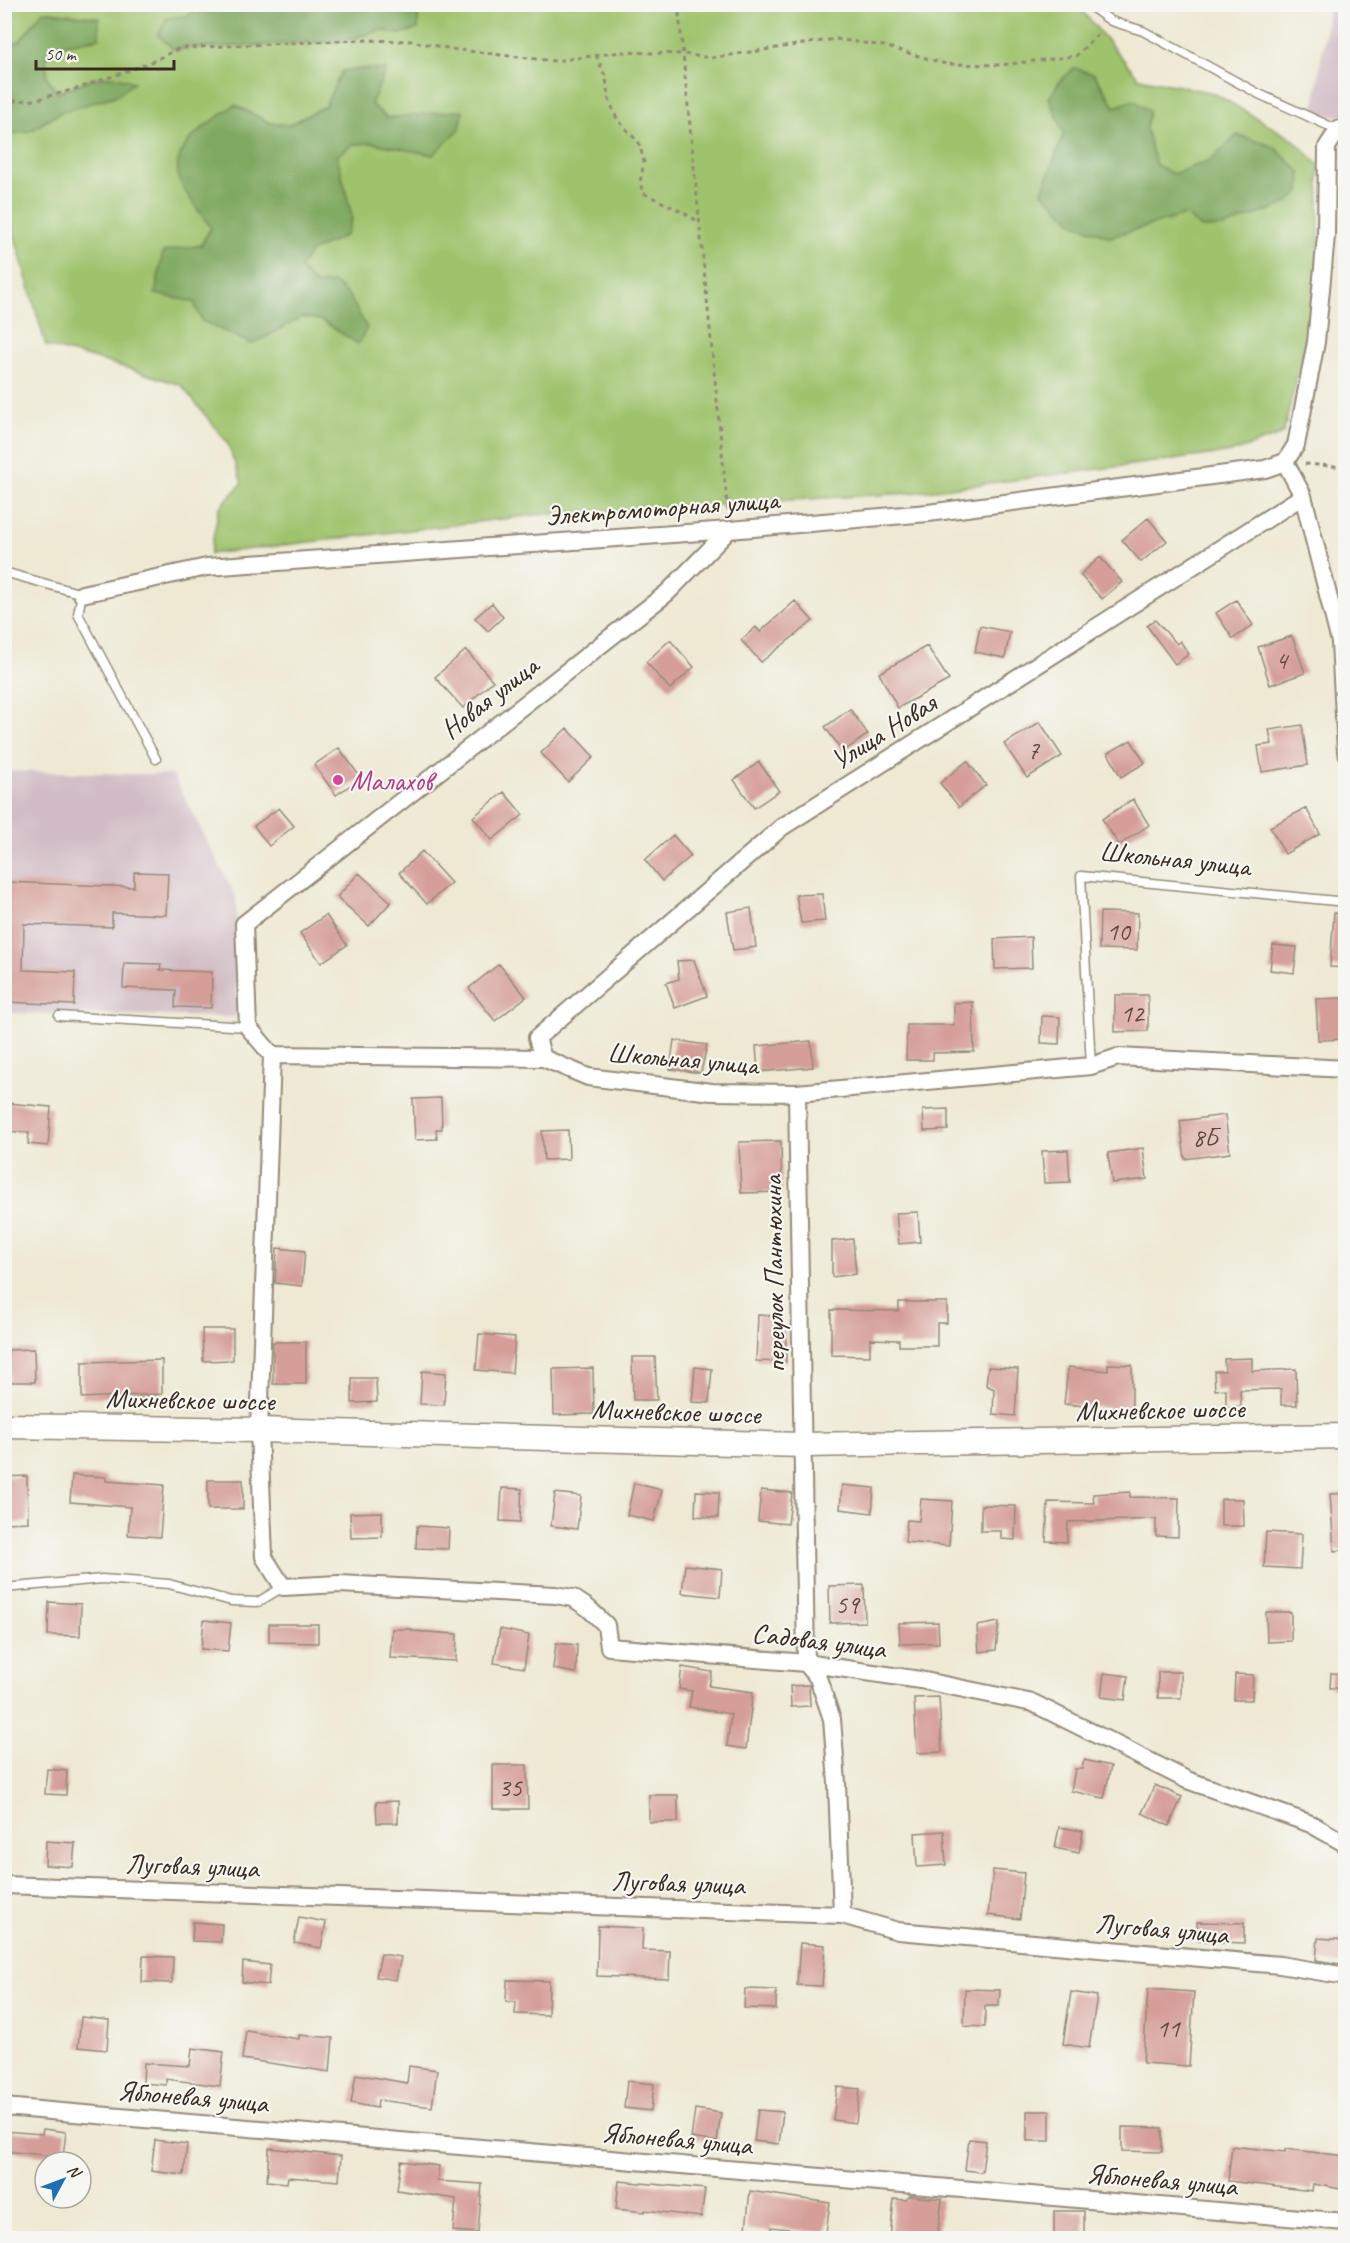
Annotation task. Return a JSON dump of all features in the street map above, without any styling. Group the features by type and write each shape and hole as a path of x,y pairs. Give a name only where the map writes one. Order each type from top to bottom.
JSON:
{"street":[{"path":"1342,129 1327,147 1326,236 1316,342 1296,445 1285,462 1303,496 1340,642 1346,752"},
{"name":"Электромоторная улица","path":"82,594 207,567 729,530 928,513 1245,472 1265,469 1285,462"},
{"name":"Улица Новая","path":"543,1058 537,1038 782,827 1303,496"},
{"name":"Новая улица","path":"248,1027 244,924 667,593 729,530"},
{"path":"248,1027 272,1055 259,1430 264,1557 283,1587"},
{"name":"Школьная улица","path":"272,1055 543,1058 588,1077 712,1092 797,1093 1091,1066 1118,1057 1346,1069"},
{"name":"переулок Пантюхина","path":"797,1093 806,1663"},
{"name":"Михневское шоссе","path":"4,1426 259,1430 802,1445 1346,1436"},
{"name":"Садовая улица","path":"283,1587 339,1584 555,1595 573,1598 606,1625 609,1647 806,1663 920,1680 1033,1703 1187,1780 1311,1824 1346,1844"},
{"path":"806,1663 818,1678 832,1719 842,1915"},
{"name":"Луговая улица","path":"4,1885 842,1915 898,1931 1280,1965 1346,1976"},
{"name":"Яблоневая улица","path":"4,2107 1346,2222"}],"lane":[{"path":"1087,4 1111,21 1143,31 1259,94 1342,129"},
{"path":"4,572 82,594 78,614 156,759"},
{"name":"Школьная улица","path":"1091,1066 1081,876 1346,902"},
{"path":"59,1017 248,1027"},
{"path":"4,1588 102,1579 169,1584 231,1601 258,1602 283,1587"}],"path":[{"path":"678,4 729,530"},
{"path":"4,99 7,101 35,100 79,88 147,64 180,48 369,40 411,41 458,50 555,61 621,52 683,54 711,58 836,39 884,46 946,64 1000,65 1076,56 1111,21"},
{"path":"596,55 606,78 611,107 616,119 639,143 644,162 640,182 643,193 699,222"},
{"path":"1285,462 1346,467"}],"shaded area":[{"path":"1329,5 1345,5 1345,117 1313,114"},
{"path":"5,771 173,775 236,897 237,1017 5,1013"}],"green space":[{"path":"258,4 409,5 418,9 418,29 400,34 381,30 343,41 173,49 158,35 167,18 187,16 204,5 256,7"},
{"path":"5,5 204,5 158,35 173,49 343,41 381,30 400,34 418,10 409,5 1077,5 1139,78 1214,93 1294,140 1319,165 1319,286 1283,434 1233,452 911,493 535,515 210,554 219,508 242,483 227,442 181,385 46,346 5,203 4,135 30,131 61,112 118,95 95,78 57,93 47,77 46,57 60,45 99,38 43,11 19,42 5,45","holes":["385,70 371,104 433,155 373,143 353,144 337,156 352,217 346,235 310,252 300,268 314,284 335,283 321,320 302,317 252,344 202,321 194,302 156,294 201,245 211,228 180,181 188,141 235,105 270,123 289,125 325,106 342,71","1094,74 1115,107 1146,129 1156,165 1173,174 1209,161 1238,135 1274,147 1301,173 1202,228 1185,215 1110,237 1042,192 1064,133"]},
{"path":"43,11 99,18 99,38 60,45 46,57 47,77 57,93 95,78 112,77 134,82 118,95 61,112 30,131 5,135 5,45 19,42"},
{"path":"1074,68 1094,74 1115,107 1134,100 1149,111 1146,129 1156,165 1173,174 1209,161 1238,135 1274,147 1301,173 1300,192 1286,204 1223,227 1202,228 1185,215 1110,237 1073,223 1042,192 1064,133 1049,98 1060,81"},
{"path":"386,70 371,104 386,118 463,110 460,129 433,155 373,143 353,144 337,156 352,217 346,235 310,252 300,268 314,284 335,283 349,296 367,328 358,344 321,320 302,317 252,344 202,321 194,302 155,294 163,252 201,245 211,228 183,187 177,168 179,156 194,136 235,105 270,123 289,125 325,106 342,71"}],"building":[{"path":"1148,518 1167,541 1141,562 1122,540"},
{"path":"1100,557 1122,582 1102,599 1080,575"},
{"path":"1236,600 1253,625 1233,639 1216,613"},
{"path":"795,601 813,621 761,662 741,640 756,627 760,632"},
{"path":"492,603 503,617 488,631 475,618"},
{"path":"1155,620 1177,644 1180,641 1189,654 1175,664 1147,626"},
{"path":"980,626 1010,632 1005,658 975,652"},
{"path":"1292,636 1305,673 1270,685 1258,647"},
{"path":"670,640 694,667 670,689 646,662"},
{"path":"927,646 949,680 898,708 879,673"},
{"path":"466,650 493,681 463,708 435,677"},
{"path":"850,709 868,734 843,752 825,727"},
{"path":"1040,722 1062,756 1027,778 1004,744"},
{"path":"1302,725 1308,765 1262,772 1258,746 1272,744 1269,730"},
{"path":"567,728 594,757 568,782 541,753"},
{"path":"1131,740 1145,763 1121,777 1108,753"},
{"path":"339,748 361,778 336,795 314,765"},
{"path":"967,761 986,785 959,807 940,783"},
{"path":"759,762 779,791 754,808 734,780"},
{"path":"504,792 523,815 492,840 473,817"},
{"path":"1133,799 1149,825 1119,845 1102,819"},
{"path":"279,808 294,826 269,846 254,826"},
{"path":"1306,808 1320,834 1285,854 1270,827"},
{"path":"673,835 691,856 662,881 645,860"},
{"path":"422,851 451,883 427,904 399,873"},
{"path":"134,872 168,873 166,915 112,913 112,927 24,924 23,970 75,972 74,1005 4,1002 5,882 134,887"},
{"path":"359,873 391,902 369,926 337,897"},
{"path":"822,894 825,921 801,923 796,895"},
{"path":"751,908 756,947 733,950 727,912"},
{"path":"1100,912 1138,913 1137,950 1099,949"},
{"path":"1334,913 1346,914 1346,968 1330,967"},
{"path":"326,915 347,945 321,963 300,933"},
{"path":"1031,937 1032,968 995,969 994,939"},
{"path":"1273,945 1297,947 1294,973 1270,970"},
{"path":"694,960 707,996 675,1008 666,983 679,979 677,961"},
{"path":"124,963 161,964 160,970 212,972 211,1008 175,1007 176,990 123,988"},
{"path":"499,964 526,997 495,1021 469,988"},
{"path":"1115,995 1148,995 1148,1031 1115,1032"},
{"path":"1346,998 1346,1039 1318,1040 1316,999"},
{"path":"973,1002 974,1052 933,1053 933,1060 906,1060 907,1025 954,1025 954,1003"},
{"path":"1042,1016 1060,1017 1059,1044 1041,1043"},
{"path":"674,1040 707,1045 701,1073 670,1069"},
{"path":"811,1041 813,1067 758,1072 756,1046"},
{"path":"441,1098 442,1129 436,1129 437,1139 415,1140 413,1099"},
{"path":"7,1103 51,1107 48,1146 28,1144 29,1133 5,1131"},
{"path":"948,1109 948,1130 924,1131 923,1110"},
{"path":"1225,1115 1230,1153 1185,1159 1180,1121"},
{"path":"568,1130 569,1159 544,1160 542,1131"},
{"path":"781,1141 782,1192 741,1193 739,1142"},
{"path":"1143,1148 1147,1179 1112,1183 1108,1153"},
{"path":"1068,1150 1070,1182 1044,1183 1042,1151"},
{"path":"918,1212 920,1242 899,1244 896,1213"},
{"path":"853,1239 856,1274 832,1277 832,1241"},
{"path":"277,1248 305,1251 302,1286 275,1283"},
{"path":"899,1302 947,1302 947,1323 937,1323 937,1346 899,1346 899,1340 870,1339 870,1356 831,1355 831,1310 899,1311"},
{"path":"758,1315 775,1316 775,1332 786,1332 786,1362 756,1361"},
{"path":"202,1329 233,1329 233,1360 203,1361"},
{"path":"479,1334 515,1337 512,1373 476,1370"},
{"path":"273,1342 306,1342 306,1384 273,1384"},
{"path":"34,1349 35,1382 9,1382 8,1350"},
{"path":"632,1357 655,1357 657,1400 633,1400"},
{"path":"1252,1358 1252,1371 1296,1369 1297,1405 1281,1405 1281,1389 1240,1390 1241,1406 1226,1407 1226,1389 1215,1390 1214,1371 1225,1371 1224,1359"},
{"path":"162,1360 162,1394 82,1398 82,1362"},
{"path":"1108,1364 1132,1365 1132,1414 1108,1413 1108,1408 1064,1404 1068,1367 1108,1371"},
{"path":"695,1367 712,1369 709,1403 692,1402"},
{"path":"988,1367 1018,1369 1015,1416 993,1414 994,1389 986,1385"},
{"path":"593,1368 594,1414 554,1415 553,1369"},
{"path":"422,1371 446,1373 444,1405 420,1404"},
{"path":"352,1378 376,1378 377,1402 352,1403"},
{"path":"72,1475 106,1477 106,1481 164,1485 160,1537 128,1535 130,1507 70,1502"},
{"path":"27,1476 28,1522 5,1523 4,1477"},
{"path":"208,1480 243,1480 243,1509 208,1509"},
{"path":"634,1483 662,1490 654,1521 627,1515"},
{"path":"842,1485 874,1488 872,1513 840,1509"},
{"path":"502,1488 522,1489 520,1522 500,1521"},
{"path":"761,1490 792,1493 788,1524 758,1521"},
{"path":"696,1491 719,1492 718,1518 695,1516"},
{"path":"1130,1492 1130,1497 1179,1498 1178,1537 1156,1536 1156,1519 1068,1522 1067,1542 1046,1541 1048,1502 1094,1503 1093,1494"},
{"path":"555,1493 581,1496 577,1529 551,1526"},
{"path":"1346,1493 1346,1550 1334,1551 1330,1494"},
{"path":"921,1499 952,1501 949,1546 905,1542 907,1520 919,1521"},
{"path":"1221,1499 1243,1499 1244,1526 1221,1526"},
{"path":"981,1505 1016,1506 1015,1540 1001,1539 1001,1531 981,1531"},
{"path":"382,1512 382,1537 351,1538 350,1513"},
{"path":"417,1526 449,1528 448,1549 416,1548"},
{"path":"1266,1532 1302,1534 1300,1569 1264,1567"},
{"path":"685,1565 722,1569 720,1597 682,1593"},
{"path":"864,1585 865,1622 830,1623 829,1586"},
{"path":"49,1602 81,1604 80,1636 48,1635"},
{"path":"1266,1612 1291,1612 1291,1641 1267,1642"},
{"path":"204,1620 231,1623 228,1651 201,1649"},
{"path":"938,1622 939,1643 900,1644 899,1623"},
{"path":"999,1622 996,1650 979,1652 977,1626"},
{"path":"269,1624 318,1624 318,1643 269,1642"},
{"path":"392,1629 457,1634 456,1661 390,1658"},
{"path":"500,1629 529,1635 524,1668 494,1663"},
{"path":"556,1643 577,1645 576,1673 553,1669"},
{"path":"682,1667 712,1672 709,1686 753,1692 746,1749 727,1746 731,1714 689,1707 692,1691 679,1689"},
{"path":"1158,1672 1181,1672 1181,1698 1158,1698"},
{"path":"1104,1673 1128,1676 1125,1700 1101,1697"},
{"path":"1331,1673 1346,1674 1346,1688 1330,1688"},
{"path":"1235,1674 1253,1675 1252,1700 1234,1700"},
{"path":"809,1685 810,1706 791,1707 790,1686"},
{"path":"939,1697 942,1752 917,1753 914,1698"},
{"path":"1084,1760 1111,1766 1104,1798 1071,1791 1075,1769 1082,1769"},
{"path":"493,1765 527,1765 528,1809 493,1809"},
{"path":"47,1769 67,1771 66,1795 45,1794"},
{"path":"1155,1785 1182,1797 1169,1826 1142,1813"},
{"path":"649,1795 678,1795 678,1822 649,1822"},
{"path":"398,1801 398,1823 377,1823 376,1802"},
{"path":"1059,1827 1083,1831 1079,1853 1055,1848"},
{"path":"944,1831 946,1865 917,1867 915,1833"},
{"path":"46,1841 75,1843 73,1867 45,1865"},
{"path":"993,1870 1024,1873 1020,1919 988,1915"},
{"path":"299,1917 326,1922 321,1948 294,1943"},
{"path":"193,1922 222,1924 221,1942 192,1941"},
{"path":"1197,1922 1244,1923 1244,1943 1198,1941"},
{"path":"598,1926 643,1928 642,1950 670,1951 669,1979 597,1976"},
{"path":"1318,1938 1346,1940 1346,1965 1316,1960"},
{"path":"800,1943 825,1945 822,1986 797,1985"},
{"path":"381,1954 401,1957 396,1980 376,1977"},
{"path":"143,1956 173,1957 172,1983 142,1982"},
{"path":"243,1962 270,1965 268,1985 242,1982"},
{"path":"507,1980 549,1981 548,2015 515,2014 516,2002 506,2002"},
{"path":"745,1989 776,1990 776,2009 744,2008"},
{"path":"965,1989 1000,1990 999,2006 985,2006 985,2027 964,2026"},
{"path":"1148,1989 1194,1992 1189,2066 1143,2063"},
{"path":"1071,1992 1097,1996 1089,2048 1063,2044"},
{"path":"81,2017 109,2020 107,2050 78,2047"},
{"path":"246,2031 299,2039 299,2035 333,2038 330,2072 242,2059"},
{"path":"192,2048 224,2052 220,2086 166,2079 166,2085 143,2083 144,2063 190,2066"},
{"path":"409,2066 437,2070 432,2107 378,2100 377,2108 351,2103 356,2074 407,2083"},
{"path":"627,2081 654,2084 651,2111 624,2108"},
{"path":"837,2087 860,2089 856,2123 833,2120"},
{"path":"695,2109 721,2113 717,2142 691,2138"},
{"path":"758,2110 783,2112 779,2144 754,2141"},
{"path":"1027,2111 1050,2111 1050,2141 1027,2141"},
{"path":"1122,2127 1162,2128 1162,2152 1122,2151"},
{"path":"43,2129 66,2132 64,2150 33,2150 33,2154 4,2151 4,2131 42,2134"},
{"path":"969,2139 986,2141 982,2172 965,2170"},
{"path":"155,2140 187,2144 184,2175 151,2171"},
{"path":"1232,2146 1346,2156 1346,2190 1313,2184 1312,2191 1228,2181"},
{"path":"269,2148 341,2156 339,2181 288,2177 287,2183 267,2181"},
{"path":"401,2161 439,2166 437,2181 482,2184 478,2233 453,2231 456,2199 397,2190"},
{"path":"619,2181 705,2189 701,2217 616,2209"},
{"path":"750,2191 830,2203 826,2233 771,2227 771,2232 746,2229"},
{"path":"910,2196 942,2199 937,2238 890,2238 894,2199 906,2200"},
{"path":"1054,2211 1084,2211 1084,2237 1054,2237"}],"place":[{"name":"Малахов","path":"338,780"}]}
